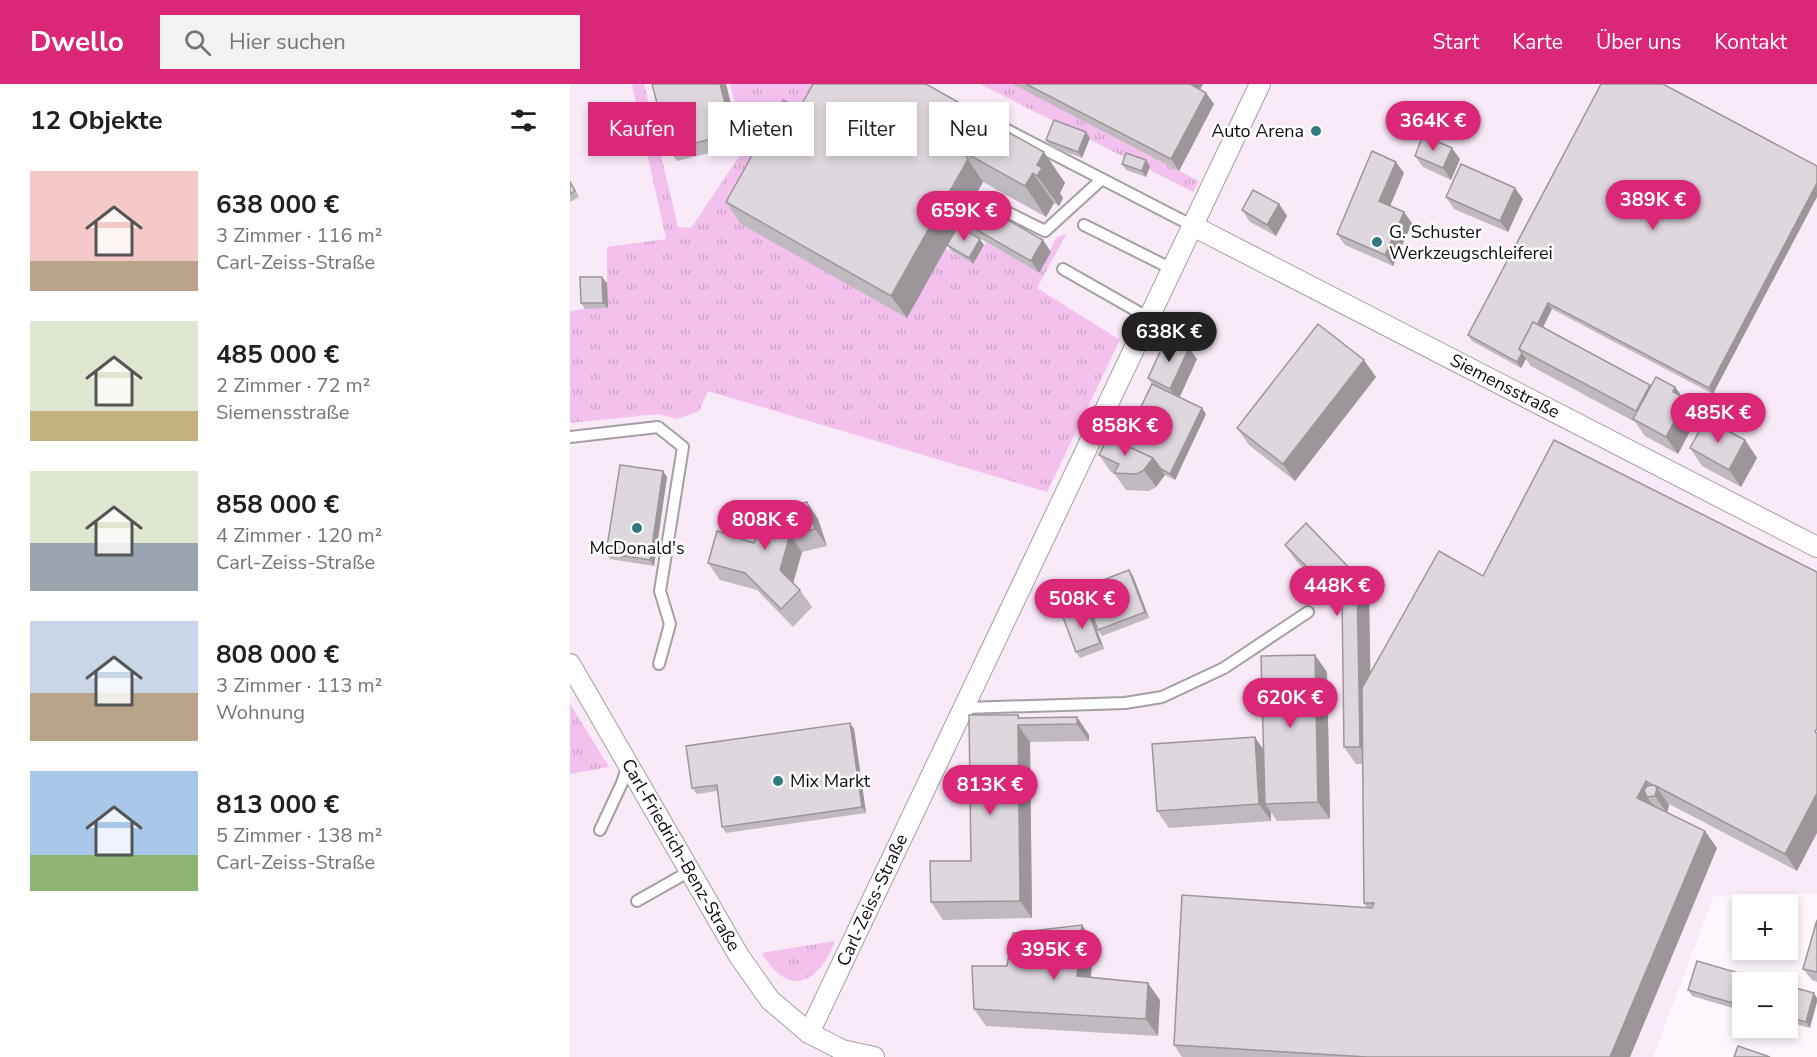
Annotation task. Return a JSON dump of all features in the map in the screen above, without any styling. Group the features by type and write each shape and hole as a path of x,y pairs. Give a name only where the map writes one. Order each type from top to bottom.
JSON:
{"street":[{"name":"Carl-Zeiss-Straße","path":"809,1033 1260,84"},
{"name":"Siemensstraße","path":"1193,226 1817,547"},
{"name":"Carl-Friedrich-Benz-Straße","path":"570,664 739,956 770,1000 809,1033 851,1054 874,1057"}],"lane":[{"path":"1009,131 1193,226"},
{"path":"985,201 1045,231 1102,179"},
{"path":"1084,225 1172,269"},
{"path":"1063,269 1149,318"},
{"path":"570,437 658,427 682,447 660,591 670,624 659,664"},
{"path":"964,708 1125,703 1162,697 1224,668 1308,612"},
{"path":"600,830 622,783 628,764"},
{"path":"637,901 690,871"}],"shaded area":[{"path":"570,84 1817,84 1817,893 1714,896 1653,1057 570,1057"}],"green space":[{"path":"632,84 644,84 648,102 636,102"},
{"path":"730,84 822,84 836,102 826,102 826,156 876,156 946,249 973,264 986,242 1039,273 1056,238 1067,233 1037,288 1120,340 1047,492 708,391 699,411 677,419 658,414 570,423 570,311 585,309 607,283 607,247 666,239 648,156 661,156 678,227 691,228 739,156 814,156 814,102 735,102"},
{"path":"980,84 1012,84 1199,181 1193,192"},
{"path":"570,704 609,767 570,774"},
{"path":"835,941 827,958 815,973 799,981 780,975 761,953"}],"building":[{"path":"652,84 720,84 725,102 708,102 708,140 696,143 696,102 657,102"},
{"path":"813,84 926,84 958,102 929,102 929,156 966,156 968,159 891,296 726,202 752,156 814,156 814,102 803,102"},
{"path":"1026,84 1190,84 1206,93 1171,159"},
{"path":"1601,84 1663,84 1817,166 1817,183 1709,388 1548,303 1537,325 1533,322 1519,349 1522,353 1517,362 1468,335"},
{"path":"1054,120 1086,132 1078,152 1046,140"},
{"path":"1009,133 1044,152 1037,165 1042,168 1037,176 1033,173 1025,186 971,156 1009,156"},
{"path":"1423,135 1452,148 1443,168 1415,156"},
{"path":"1372,151 1396,162 1379,201 1404,212 1385,255 1337,234"},
{"path":"1126,153 1146,160 1142,171 1122,164"},
{"path":"1461,164 1515,188 1500,221 1446,197"},
{"path":"570,182 575,191 570,194"},
{"path":"1253,190 1279,204 1267,225 1242,210"},
{"path":"968,197 1043,240 1031,261 956,218"},
{"path":"958,226 980,239 969,258 947,245"},
{"path":"580,277 602,277 603,303 581,303"},
{"path":"1533,322 1650,385 1636,411 1519,349"},
{"path":"1318,324 1364,360 1283,464 1237,428"},
{"path":"1167,337 1189,348 1170,389 1148,378"},
{"path":"1656,377 1675,387 1673,392 1686,399 1666,437 1633,419"},
{"path":"1152,384 1202,408 1170,474 1161,469 1153,458 1123,444"},
{"path":"1706,419 1745,440 1729,470 1690,448"},
{"path":"1108,437 1153,458 1144,470 1137,474 1114,473 1119,464 1099,455"},
{"path":"1554,440 1817,572 1817,728 1815,732 1817,733 1817,793 1785,854 1654,785 1657,788 1655,796 1647,797 1644,790 1647,786 1653,785 1646,781 1637,798 1705,831 1610,1057 1367,1057 1174,1045 1182,895 1372,908 1374,903 1364,903 1362,688 1439,551 1483,576"},
{"name":"McDonald's","path":"620,465 663,471 650,560 606,553"},
{"path":"807,502 815,529 790,535 780,570 800,590 781,609 745,573 708,563 717,531 754,543 762,514"},
{"path":"1306,523 1357,576 1360,747 1344,747 1342,596 1336,596 1285,545"},
{"path":"1129,570 1145,612 1098,630 1082,588"},
{"path":"1087,608 1100,643 1076,652 1063,617"},
{"path":"1315,655 1318,802 1265,804 1261,656"},
{"path":"969,715 1018,715 1018,718 1077,717 1077,724 1018,725 1020,901 931,902 930,861 971,861"},
{"name":"Mix Markt","path":"850,723 862,807 722,827 717,785 692,788 686,746"},
{"path":"1255,737 1259,804 1157,811 1152,744"},
{"path":"1817,920 1817,972 1803,969"},
{"path":"1082,925 1077,976 1148,983 1146,1019 974,1009 972,966 1007,966 1013,933"},
{"path":"1697,961 1735,972 1732,972 1732,1003 1688,990"},
{"path":"1798,989 1814,993 1806,1022 1798,1020"},
{"path":"1738,1046 1770,1057 1734,1057"}],"place":[{"name":"Auto Arena","path":"1316,131"},
{"name":"G. Schuster Werkzeugschleiferei","path":"1377,242"},
{"name":"McDonald's","path":"637,528"},
{"name":"Mix Markt","path":"778,781"}]}
